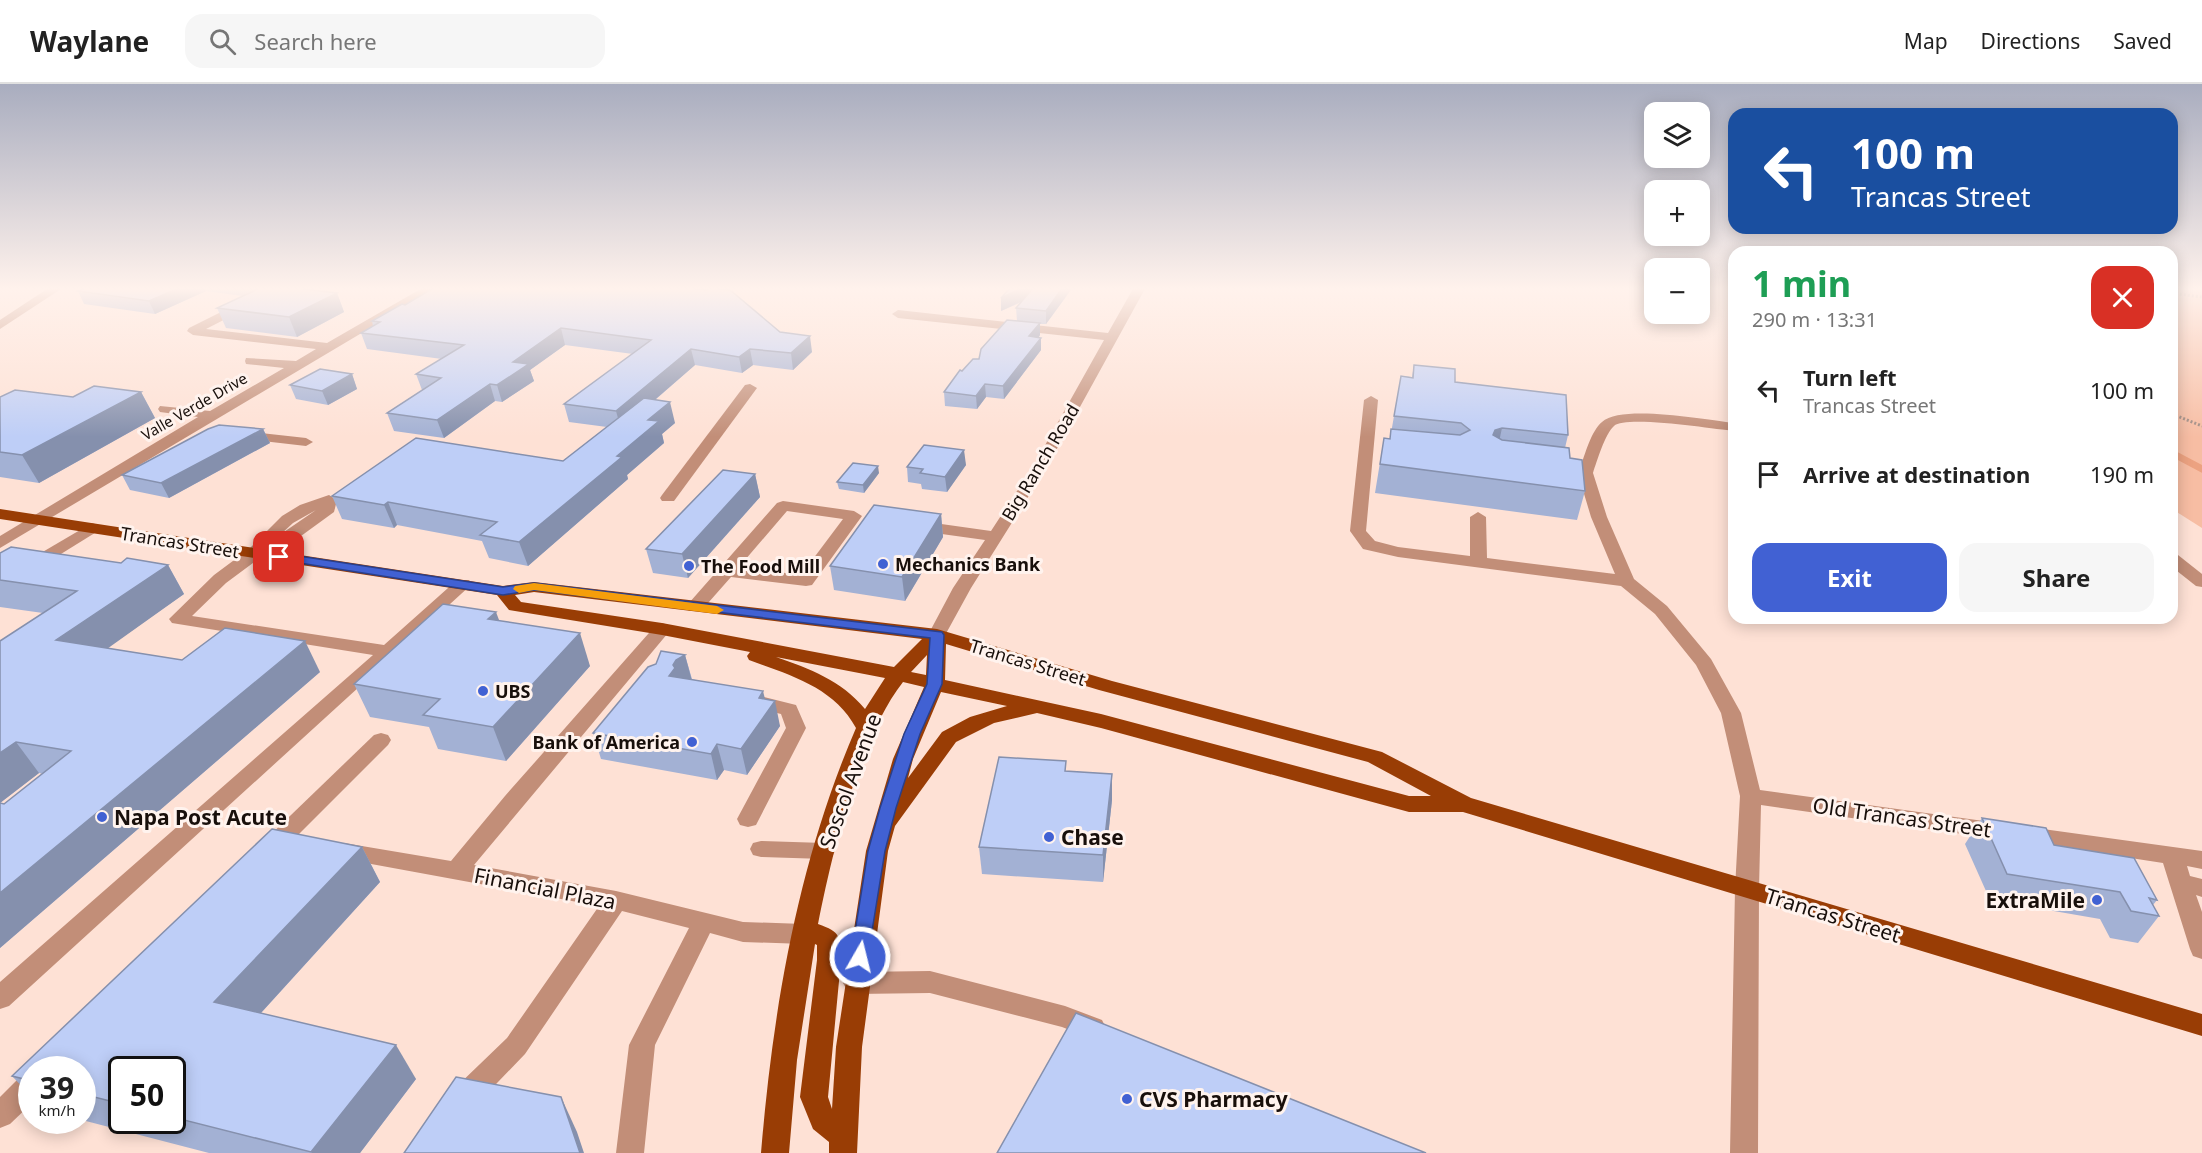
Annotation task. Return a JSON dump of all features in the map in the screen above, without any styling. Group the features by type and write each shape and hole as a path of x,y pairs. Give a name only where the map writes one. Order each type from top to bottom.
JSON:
{"main road":[{"name":"Trancas Street","path":"0,514 503,591 534,586 695,608 937,635 1106,686 1375,757 1464,804 1748,900 2202,1025"},
{"name":"Trancas Street","path":"503,591 515,606 662,629 897,674 1101,721 1409,804 1464,804"},
{"path":"662,629 733,647 824,683 850,703 866,729"},
{"name":"Soscol Avenue","path":"776,1153 790,1011 804,934 824,851 843,788 866,729 883,694 897,674 937,635"},
{"path":"843,1144 849,1047 872,876 883,828 909,743 935,684 937,635"},
{"path":"883,828 949,737 975,721 1000,714 1030,710 1101,721"},
{"path":"804,934 818,934 829,940 829,960 814,1097 819,1114 843,1144"}],"street":[{"path":"247,337 330,346"},
{"name":"Valle Verde Drive","path":"0,543 34,519 346,337"},
{"name":"Big Ranch Road","path":"937,635 962,588 1041,465 1112,337"},
{"path":"251,361 298,365"},
{"path":"668,498 750,388"},
{"path":"1371,400 1373,449 1358,531 1369,545 1398,552 1626,581"},
{"path":"165,409 212,415"},
{"path":"1728,426 1637,417 1616,418 1605,426 1585,473 1599,517 1626,581 1661,610 1704,663 1731,713 1751,796 1744,1153"},
{"path":"188,429 306,442"},
{"path":"1541,468 1585,473"},
{"path":"334,497 328,508 295,533 255,553 220,579 178,619 387,651"},
{"path":"695,608 783,506 860,517 806,581 728,572"},
{"path":"1478,517 1479,562"},
{"path":"901,523 995,536"},
{"path":"0,584 92,528"},
{"path":"2178,564 2202,582"},
{"path":"0,998 463,584"},
{"name":"Financial Plaza","path":"662,629 513,801 456,871 616,900 743,932 804,934"},
{"path":"619,679 642,682"},
{"path":"735,697 757,700 789,710 796,729 748,819"},
{"path":"255,864 291,841 381,740"},
{"name":"Old Trancas Street","path":"1751,796 2202,860"},
{"path":"325,847 456,871"},
{"path":"761,849 824,851"},
{"path":"2172,856 2191,885 2202,950"},
{"path":"448,1118 468,1091 516,1046 616,900"},
{"path":"630,1153 642,1045 704,922"},
{"path":"856,983 930,982 1065,1017 1117,1037"},
{"path":"0,1115 18,1098"}],"path":[{"path":"2178,416 2202,426"}],"shaded area":[{"path":"2178,337 2202,337 2202,528 2178,513"}],"building":[{"path":"394,337 548,337 513,362 529,364 497,385 490,384 437,420 387,413 441,378 416,374 464,345"},
{"path":"628,337 809,337 791,353 750,349 739,357 691,349 616,411 564,404 651,340"},
{"path":"992,337 1041,338 1003,386 985,384 976,396 944,392 960,370 962,371 973,359 979,359 981,349"},
{"path":"1414,365 1455,369 1455,382 1566,395 1568,435 1502,428 1495,430 1493,435 1502,440 1569,448 1570,458 1582,460 1585,491 1380,464 1384,438 1390,439 1391,429 1460,435 1470,430 1461,423 1394,416 1401,376 1413,378"},
{"path":"320,369 352,374 322,391 290,385"},
{"path":"94,386 141,392 22,455 0,452 0,397 15,390 73,397"},
{"path":"644,398 670,402 648,420 659,421 617,456 622,457 519,542 480,535 497,522 388,502 384,505 332,496 416,438 563,461"},
{"path":"219,425 263,429 161,483 122,475 208,429"},
{"path":"924,445 964,450 945,477 920,473 923,469 907,467"},
{"path":"853,463 878,466 863,485 837,482"},
{"path":"723,470 755,474 682,554 646,549"},
{"path":"874,505 941,514 902,577 830,566"},
{"path":"11,547 121,563 127,558 168,565 56,640 182,660 225,628 305,641 0,893 0,803 4,804 71,751 16,742 0,753 0,641 77,591 0,580 0,553"},
{"path":"443,604 496,612 488,619 580,633 493,727 423,715 440,699 354,684"},
{"path":"661,651 685,655 676,660 673,665 675,668 669,676 763,691 759,698 775,701 741,749 717,744 711,754 593,733 648,667 656,664"},
{"name":"Chase","path":"999,757 1066,761 1065,771 1112,774 1103,855 979,847"},
{"path":"1982,818 2046,828 2054,845 2134,858 2157,900 2149,898 2159,916 2131,911 2120,892 2007,874"},
{"path":"272,829 362,847 214,1002 396,1045 311,1152 186,1121 186,1056 108,1056 108,1100 96,1098 96,1056 33,1056"},
{"path":"1076,1013 1426,1153 997,1153"},
{"path":"456,1077 561,1097 580,1153 404,1153"}],"waterway":[{"path":"2178,456 2202,469"}],"slow traffic":[{"path":"519,589 534,586 717,610"}],"place":[{"name":"Mechanics Bank","path":"883,564"},
{"name":"The Food Mill","path":"689,566"},
{"name":"UBS","path":"483,691"},
{"name":"Bank of America","path":"692,742"},
{"name":"Napa Post Acute","path":"102,817"},
{"name":"Chase","path":"1049,837"},
{"name":"ExtraMile","path":"2097,900"},
{"name":"CVS Pharmacy","path":"1127,1099"}],"route":[{"path":"279,557 503,591 534,586 695,608 937,635 935,684 912,734 888,808 877,851 860,957"}]}
